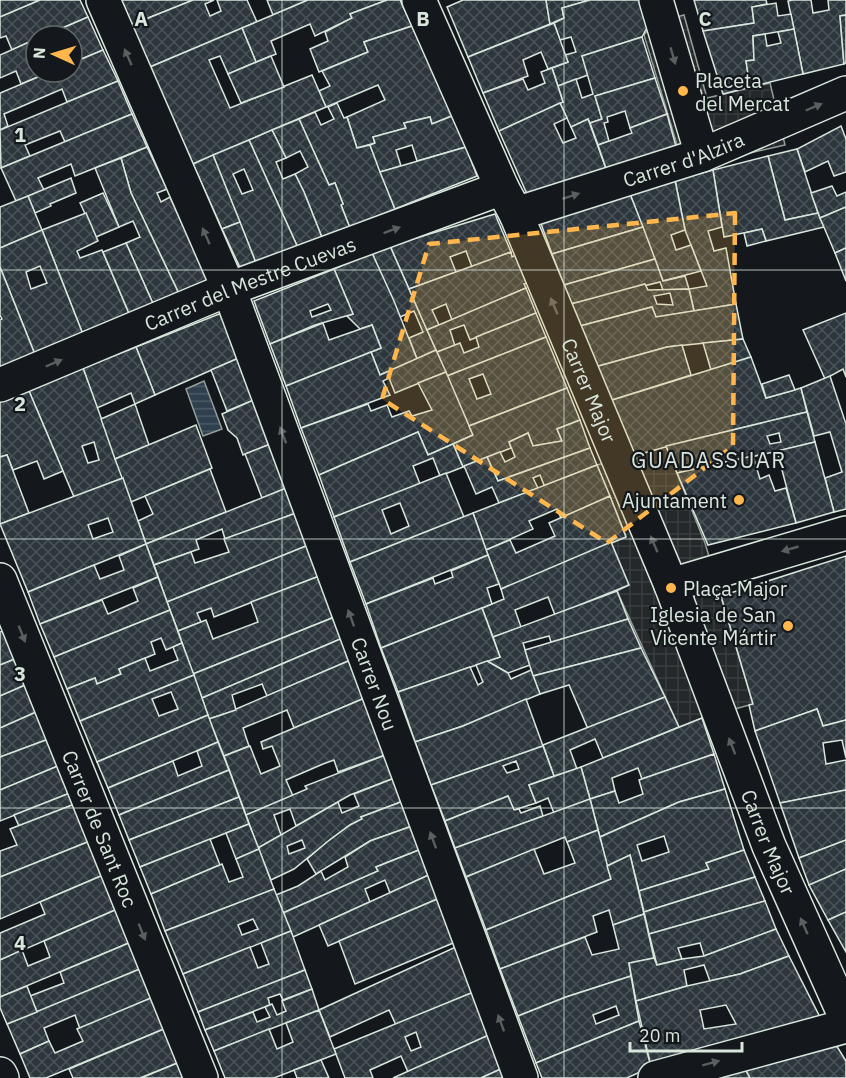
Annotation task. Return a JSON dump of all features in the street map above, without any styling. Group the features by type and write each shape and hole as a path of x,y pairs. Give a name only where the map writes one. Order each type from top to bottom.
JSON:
{"street":[{"name":"Carrer Nou","path":"103,0 230,289 521,1078"},
{"name":"Carrer Major","path":"419,0 509,201 671,585 770,846 834,963 846,1018"},
{"path":"656,0 702,155"},
{"name":"Carrer d'Alzira","path":"509,201 702,155 846,93"},
{"name":"Carrer del Mestre Cuevas","path":"0,386 230,289 509,201"},
{"path":"671,585 846,533"},
{"name":"Carrer de Sant Roc","path":"0,580 201,1078"},
{"path":"655,1078 846,1026"},
{"path":"0,1074 2,1078"}],"highlighted area":[{"path":"735,213 733,446 607,543 382,399 429,244"}],"shaded area":[{"name":"Placeta del Mercat","path":"684,15 707,98 770,83 785,145 684,168 644,35 652,24"},
{"name":"Plaça Major","path":"666,446 705,543 753,704 679,727 617,591 629,585 611,542 626,536 597,465"}],"water":[{"path":"204,381 222,429 203,436 186,389"}],"building":[{"path":"0,0 40,0 0,17"},
{"path":"40,0 80,0 88,17 72,24 24,24 24,44 12,50 6,36 0,38 0,17"},
{"path":"120,0 193,0 131,25"},
{"path":"193,0 214,0 205,4 210,16 221,11 217,0 247,0 257,22 150,67 131,25"},
{"path":"267,0 308,0 273,15"},
{"path":"308,0 387,0 350,14 352,18 315,36 310,24 271,41 276,54 256,62 242,28"},
{"path":"387,0 400,0 412,26 364,42 368,52 319,72 310,49 328,41 325,32 352,18 350,14"},
{"path":"463,0 546,0 550,24 468,57 447,7"},
{"path":"546,0 590,0 562,8 564,18 550,24"},
{"path":"590,0 644,0 650,22 642,37 582,56 588,75 558,86 552,68 568,62 565,55 576,52 571,37 560,40 554,23 564,18 562,8"},
{"path":"694,0 766,0 767,4 752,7 754,23 703,31"},
{"path":"811,0 813,13 829,10 828,0 846,0 846,15 840,16 844,64 803,74 788,1"},
{"path":"776,3 778,16 791,14 794,29 753,36 754,60 746,61 750,87 723,94 703,31 754,23 752,7"},
{"path":"846,15 846,63 844,64 840,16"},
{"path":"88,17 103,50 84,58 84,24 72,24"},
{"path":"554,23 568,62 548,69 541,52 523,60 528,76 483,93 468,57"},
{"path":"412,26 452,116 432,124 430,117 404,123 406,128 373,137 375,143 357,148 347,117 385,100 378,85 326,107 319,91 330,86 322,71 368,52 364,42"},
{"path":"242,28 256,62 228,74 220,56 209,60 230,108 312,75 326,107 193,164 150,67"},
{"path":"794,29 803,74 750,87 746,61 754,60 753,36 765,34 767,46 781,43 778,32"},
{"path":"642,37 655,78 595,96 602,119 590,123 588,119 571,127 560,103 563,102 558,86 576,79 582,98 593,94 582,56"},
{"path":"24,44 24,83 21,84 16,71 0,78 0,55"},
{"path":"103,50 118,81 67,102 62,89 4,114 8,126 0,130 0,93 24,83 84,84 84,58"},
{"path":"271,56 284,87 241,103 228,74"},
{"path":"552,68 563,102 499,131 483,93 523,79 528,90 545,83 541,72"},
{"path":"655,78 667,114 630,128 625,111 607,117 608,122 604,123 609,141 598,145 590,123 602,119 595,96"},
{"path":"118,81 132,114 65,142 60,131 25,145 30,156 1,168 0,130"},
{"path":"337,103 344,118 347,117 357,148 370,145 395,209 350,228 335,183 329,185 299,119 315,112 321,125 334,119 328,107"},
{"path":"560,103 567,118 554,124 563,143 576,138 571,127 588,119 609,177 531,203 499,131"},
{"path":"132,114 147,147 75,176 71,164 38,178 44,190 16,201 1,168"},
{"path":"667,114 677,150 609,177 598,145 632,133 630,128"},
{"path":"452,116 466,147 417,161 412,145 396,150 401,166 380,172 370,145 375,143 373,137 406,128 404,123 430,117 432,124"},
{"path":"299,119 329,185 335,183 350,228 323,240 295,174 308,167 300,151 286,158 272,130"},
{"path":"841,126 846,139 846,172 834,176 828,161 805,172 797,149"},
{"path":"272,130 286,158 276,162 283,179 295,174 323,240 299,250 249,140"},
{"path":"249,140 299,250 258,268 213,155","holes":["244,169 253,190 242,194 233,174"]},
{"path":"147,147 167,189 157,193 161,202 170,197 211,286 181,298 131,193 121,158"},
{"path":"466,147 477,176 395,209 380,172"},
{"path":"797,149 818,213 785,220 768,156"},
{"path":"213,155 240,222 222,229 193,164"},
{"path":"768,156 785,220 818,213 824,227 766,241 762,229 724,237 713,170"},
{"path":"121,158 131,193 181,298 155,308 126,243 140,237 133,221 119,227 95,168"},
{"path":"713,170 722,227 708,231 714,251 726,248 736,304 694,311 689,289 707,286 685,230 675,180"},
{"path":"71,178 76,193 35,213 28,196"},
{"path":"675,180 685,230 671,235 676,250 691,245 701,271 663,281 630,194"},
{"path":"832,186 837,196 846,192 846,207 820,218 811,193"},
{"path":"103,193 119,227 96,237 80,203"},
{"path":"630,194 643,227 552,254 540,221"},
{"path":"28,196 42,230 0,248 0,207"},
{"path":"846,207 846,248 835,253 820,218"},
{"path":"86,213 98,241 77,251 80,258 102,250 131,318 84,337 42,230"},
{"path":"495,214 511,252 472,267 466,251 450,257 456,272 409,289 390,246"},
{"path":"240,222 258,268 243,274 222,229"},
{"path":"643,227 655,259 564,285 552,254"},
{"path":"762,229 766,241 747,246 744,233"},
{"path":"42,230 84,337 36,357 0,267 0,248","holes":["40,266 47,283 31,289 26,272"]},
{"path":"126,243 155,308 131,318 103,252"},
{"path":"390,246 436,350 417,359 409,338 423,332 414,311 400,317 372,253"},
{"path":"846,248 846,281 835,253"},
{"path":"511,252 512,257 516,255 528,283 524,284 526,288 452,320 446,304 432,310 439,325 427,330 409,289"},
{"path":"372,253 417,359 380,375 371,352 381,348 372,325 360,329 347,316 353,314 334,269"},
{"path":"655,259 663,281 685,276 689,289 663,290 660,282 571,304 564,285"},
{"path":"0,267 36,357 0,372 0,320 2,319 0,315"},
{"path":"334,269 353,314 315,325 270,344 254,301","holes":["328,304 331,310 312,317 310,311"]},
{"path":"645,284 648,290 689,289 694,311 656,317 652,307 580,326 571,304","holes":["670,293 673,305 657,304 654,296"]},
{"path":"526,288 536,313 470,340 464,325 450,330 455,346 437,352 427,330"},
{"path":"736,304 743,339 667,347 595,367 580,326 652,307 656,317"},
{"path":"224,312 241,357 155,395 136,347"},
{"path":"536,313 546,337 447,376 437,352 460,343 464,353 479,347 476,337"},
{"path":"846,313 846,377 843,369 825,379 803,330"},
{"path":"323,323 329,340 372,325 381,348 286,386 270,344"},
{"path":"546,337 567,388 469,426 447,376","holes":["483,374 491,394 477,399 469,379"]},
{"path":"743,339 751,357 711,370 703,343"},
{"path":"682,345 691,375 609,401 595,367"},
{"path":"136,347 155,395 135,404 131,393 97,408 83,368"},
{"path":"436,350 446,372 395,393 389,378 383,381 390,395 301,428 286,386 371,352 380,375"},
{"path":"241,357 256,399 227,411 211,370"},
{"path":"751,357 766,398 801,388 807,412 630,457 609,401"},
{"path":"83,368 123,478 74,497 29,391","holes":["94,442 99,460 88,463 82,446"]},
{"path":"446,372 473,435 428,455 418,432 319,475 301,428 368,404 371,411 387,405 392,417 409,411 412,416 432,410 418,383"},
{"path":"789,375 795,390 766,398 762,384"},
{"path":"830,376 846,424 846,509 834,512 825,478 842,472 830,432 814,436 801,388"},
{"path":"567,388 580,420 557,429 562,441 533,446 528,433 509,442 511,448 463,467 453,444 473,435 469,426"},
{"path":"29,391 63,471 44,479 37,461 13,470 7,455 0,457 0,402"},
{"path":"256,399 273,443 243,455 237,438 228,430 222,414"},
{"path":"135,404 149,445 115,459 101,419"},
{"path":"807,412 815,442 677,473 666,446","holes":["779,433 781,442 770,444 767,436"]},
{"path":"580,420 590,448 498,481 487,457 500,452 505,462 515,457 509,442 528,433 533,446 562,441 557,429"},
{"path":"196,425 212,468 131,502 115,459"},
{"path":"418,432 428,455 453,444 463,467 440,476 433,458 413,466 420,484 334,517 319,475"},
{"path":"815,442 834,512 796,523 777,451"},
{"path":"273,443 289,487 262,498 245,454"},
{"path":"590,448 597,465 546,485 540,475 533,478 538,488 499,503 492,487 476,494 464,466 487,457 498,481"},
{"path":"7,455 29,513 0,524 0,457"},
{"name":"Ajuntament","path":"753,456 760,479 769,475 775,491 786,488 796,523 708,545 677,473"},
{"path":"597,465 610,496 561,518 557,509 529,521 533,529 486,550 473,513"},
{"path":"210,469 226,512 146,544 138,521 153,514 145,496"},
{"path":"446,473 464,517 350,562 334,517","holes":["400,503 409,526 391,534 382,510"]},
{"path":"123,478 146,544 28,592 0,524","holes":["108,518 113,532 93,539 88,525"]},
{"path":"289,487 299,512 225,539 222,529 196,540 199,549 154,565 146,544"},
{"path":"610,496 626,537 501,589 486,550 510,540 516,553 555,536 549,523"},
{"path":"299,512 311,544 167,602 154,565 191,552 195,563 229,552 224,539"},
{"path":"473,513 488,555 366,604 350,562"},
{"path":"611,542 629,585 555,615 548,597 515,610 521,627 493,637 482,608 504,599 501,589"},
{"path":"146,544 158,577 40,624 28,592 94,565 100,579 124,570 119,556"},
{"path":"311,544 322,575 214,617 211,608 197,613 201,622 178,631 167,602"},
{"path":"488,555 499,584 487,588 492,604 381,648 366,604 433,578 435,584 453,577 451,571"},
{"name":"Iglesia de San Vicente Mártir","path":"846,556 846,720 823,726 817,709 755,731 749,705 753,704 721,596"},
{"path":"322,575 337,616 193,674 178,631 206,620 213,639 258,622 251,602"},
{"path":"158,577 170,610 54,657 40,624 102,600 108,614 138,601 133,588"},
{"path":"617,591 628,619 556,641 551,642 549,636 523,643 530,665 508,673 487,661 500,657 493,637"},
{"path":"482,608 500,657 398,692 381,648"},
{"path":"170,610 182,643 166,650 161,638 151,642 155,654 119,669 121,674 97,684 95,678 67,689 54,657"},
{"path":"337,616 345,637 202,698 193,674"},
{"path":"628,619 641,648 533,676 525,650"},
{"path":"11,628 22,656 0,665 0,632"},
{"path":"345,637 353,659 267,696 262,684 232,695 236,710 209,719 202,698"},
{"path":"182,643 194,675 80,721 67,689 95,678 97,684 121,674 119,669 145,658 150,671 178,660 173,647"},
{"path":"641,648 665,697 588,729 569,685 540,694 533,676"},
{"path":"22,656 32,682 0,696 0,665"},
{"path":"353,659 367,697 294,728 287,710 243,728 249,746 224,756 209,719 236,710"},
{"path":"487,661 508,673 511,679 531,670 540,694 463,726 415,742 398,692 470,667 478,685 483,682 476,665"},
{"path":"194,675 208,715 97,762 80,721","holes":["171,692 178,709 159,716 152,699"]},
{"path":"32,682 43,709 0,728 0,696"},
{"path":"367,697 388,754 338,772 334,760 323,764 286,780 293,796 246,815 224,756 250,746 261,774 280,766 272,746 263,749 261,742"},
{"path":"665,697 679,727 603,758 595,739 570,750 577,769 554,776 543,745"},
{"path":"526,699 543,746 431,785 415,742 463,726"},
{"path":"43,709 54,737 0,757 0,728"},
{"path":"817,709 823,726 846,720 846,758 842,740 823,743 826,764 846,760 846,790 780,803 755,731"},
{"path":"208,715 218,742 108,788 97,762"},
{"path":"702,718 714,754 642,779 638,768 612,778 615,791 590,799 581,767"},
{"path":"54,737 65,763 0,790 0,757"},
{"path":"218,742 229,770 119,815 108,788 173,761 178,776 202,766 197,751"},
{"path":"543,746 554,776 529,785 536,803 514,810 508,796 445,821 431,785","holes":["516,761 519,769 507,773 503,766"]},
{"path":"388,754 397,777 350,795 296,826 290,809 274,815 281,835 258,848 246,815 307,789 305,786"},
{"path":"714,754 725,789 679,802 600,837 590,799 615,791 619,803 643,794 639,780"},
{"path":"65,763 75,791 0,821 0,790"},
{"path":"581,767 590,799 554,813 548,798 536,803 529,785"},
{"path":"229,770 239,797 129,840 119,815"},
{"path":"397,777 406,800 361,817 362,819 350,825 294,869 271,880 258,848 338,802 342,813 359,806 354,794","holes":["302,840 305,848 289,854 287,846"]},
{"path":"725,789 744,850 706,863 709,869 639,891 630,855 607,866 600,837 679,802","holes":["664,836 669,852 642,861 637,845"]},
{"path":"846,790 846,840 799,858 780,803"},
{"path":"75,791 80,802 19,826 14,815"},
{"path":"508,796 514,810 519,809 521,813 540,806 543,816 455,848 445,821"},
{"path":"239,797 249,824 140,867 129,840"},
{"path":"590,799 598,830 567,842 565,837 466,877 455,848"},
{"path":"406,800 415,825 370,841 316,874 307,859 327,842 362,819 361,817"},
{"path":"80,802 95,839 0,877 0,851 17,845 10,829"},
{"path":"249,824 259,849 236,859 226,833"},
{"path":"415,825 424,848 376,867 378,871 283,913 276,895 298,886 321,871 325,880 348,867 345,857 370,841"},
{"path":"598,830 611,879 486,930 466,877 534,849 544,874 575,863 567,842"},
{"path":"95,839 108,873 0,919 0,877"},
{"path":"210,839 220,865 151,894 140,867"},
{"path":"846,840 846,869 809,885 799,858"},
{"path":"424,848 433,873 390,893 385,880 365,889 370,902 293,937 283,913 378,871 376,867"},
{"path":"259,849 274,889 165,931 151,894 222,864 229,882 243,877 236,859"},
{"path":"744,850 755,877 644,912 639,891 709,869 706,863"},
{"path":"630,855 644,914 613,925 609,910 593,916 597,932 500,969 486,930 611,879 607,866"},
{"path":"846,869 846,912 828,920 809,885"},
{"path":"108,873 122,907 0,960 0,933 45,914 40,902"},
{"path":"433,873 442,897 328,946 319,925"},
{"path":"755,877 765,901 649,934 644,912"},
{"path":"274,889 291,931 183,974 165,931","holes":["253,919 258,929 242,935 238,925"]},
{"path":"442,897 458,941 355,984 339,941"},
{"path":"765,901 776,929 704,956 700,943 678,948 682,959 657,965 649,934"},
{"path":"122,907 136,940 0,997 0,960 22,950 28,966 50,957 44,941"},
{"path":"846,912 846,952 828,920"},
{"path":"644,914 654,958 629,963 631,976 566,997 518,1016 500,969 585,937 592,955 619,949 613,925"},
{"path":"776,929 789,956 740,974 710,981 704,965 684,970 687,986 636,1001 629,963 654,958 657,965 704,956"},
{"path":"291,931 305,970 198,1012 183,974 250,947 258,968 269,964 261,943"},
{"path":"136,940 147,966 37,1012 30,996 64,983 60,972"},
{"path":"460,945 476,991 396,1025 389,1010 330,1037 319,1010"},
{"path":"789,956 824,1025 651,1067 636,1001 740,974","holes":["726,1005 736,1024 704,1029 700,1010"]},
{"path":"147,966 158,995 80,1029 75,1015 44,1028 49,1041 20,1054 7,1024"},
{"path":"305,970 312,989 283,1000 280,994 268,998 270,1005 205,1030 198,1012"},
{"path":"631,976 639,1021 536,1063 518,1016 566,997","holes":["616,1006 619,1015 596,1024 593,1015"]},
{"path":"27,986 37,1012 7,1024 0,1008 0,997"},
{"path":"312,989 319,1010 214,1051 205,1030 253,1012 257,1022 270,1017 265,1007 272,1004 277,1015 286,1011 282,1001"},
{"path":"476,991 491,1034 408,1072 401,1056 370,1070 373,1078 345,1078 334,1049","holes":["416,1032 421,1047 411,1051 405,1037"]},
{"path":"158,995 171,1026 46,1078 30,1078 20,1054 49,1041 55,1053 83,1041 77,1029"},
{"path":"319,1010 336,1054 274,1078 225,1078 214,1051 269,1029 277,1049 293,1042 286,1023"},
{"path":"639,1021 651,1067 627,1078 542,1078 536,1063"},
{"path":"171,1026 185,1060 140,1078 73,1078 69,1069"},
{"path":"491,1034 503,1068 481,1078 393,1078"},
{"path":"836,1045 846,1061 846,1078 750,1078 745,1069"},
{"path":"185,1060 192,1078 141,1078"},
{"path":"321,1060 329,1078 297,1078 294,1070"},
{"path":"503,1068 507,1078 481,1078"},
{"path":"745,1069 750,1078 713,1078"}],"place":[{"name":"Placeta del Mercat","path":"683,91"},
{"name":"Ajuntament","path":"739,500"},
{"name":"Plaça Major","path":"671,588"},
{"name":"Iglesia de San Vicente Mártir","path":"788,626"}],"district":[{"name":"GUADASSUAR","path":"709,459"}]}
